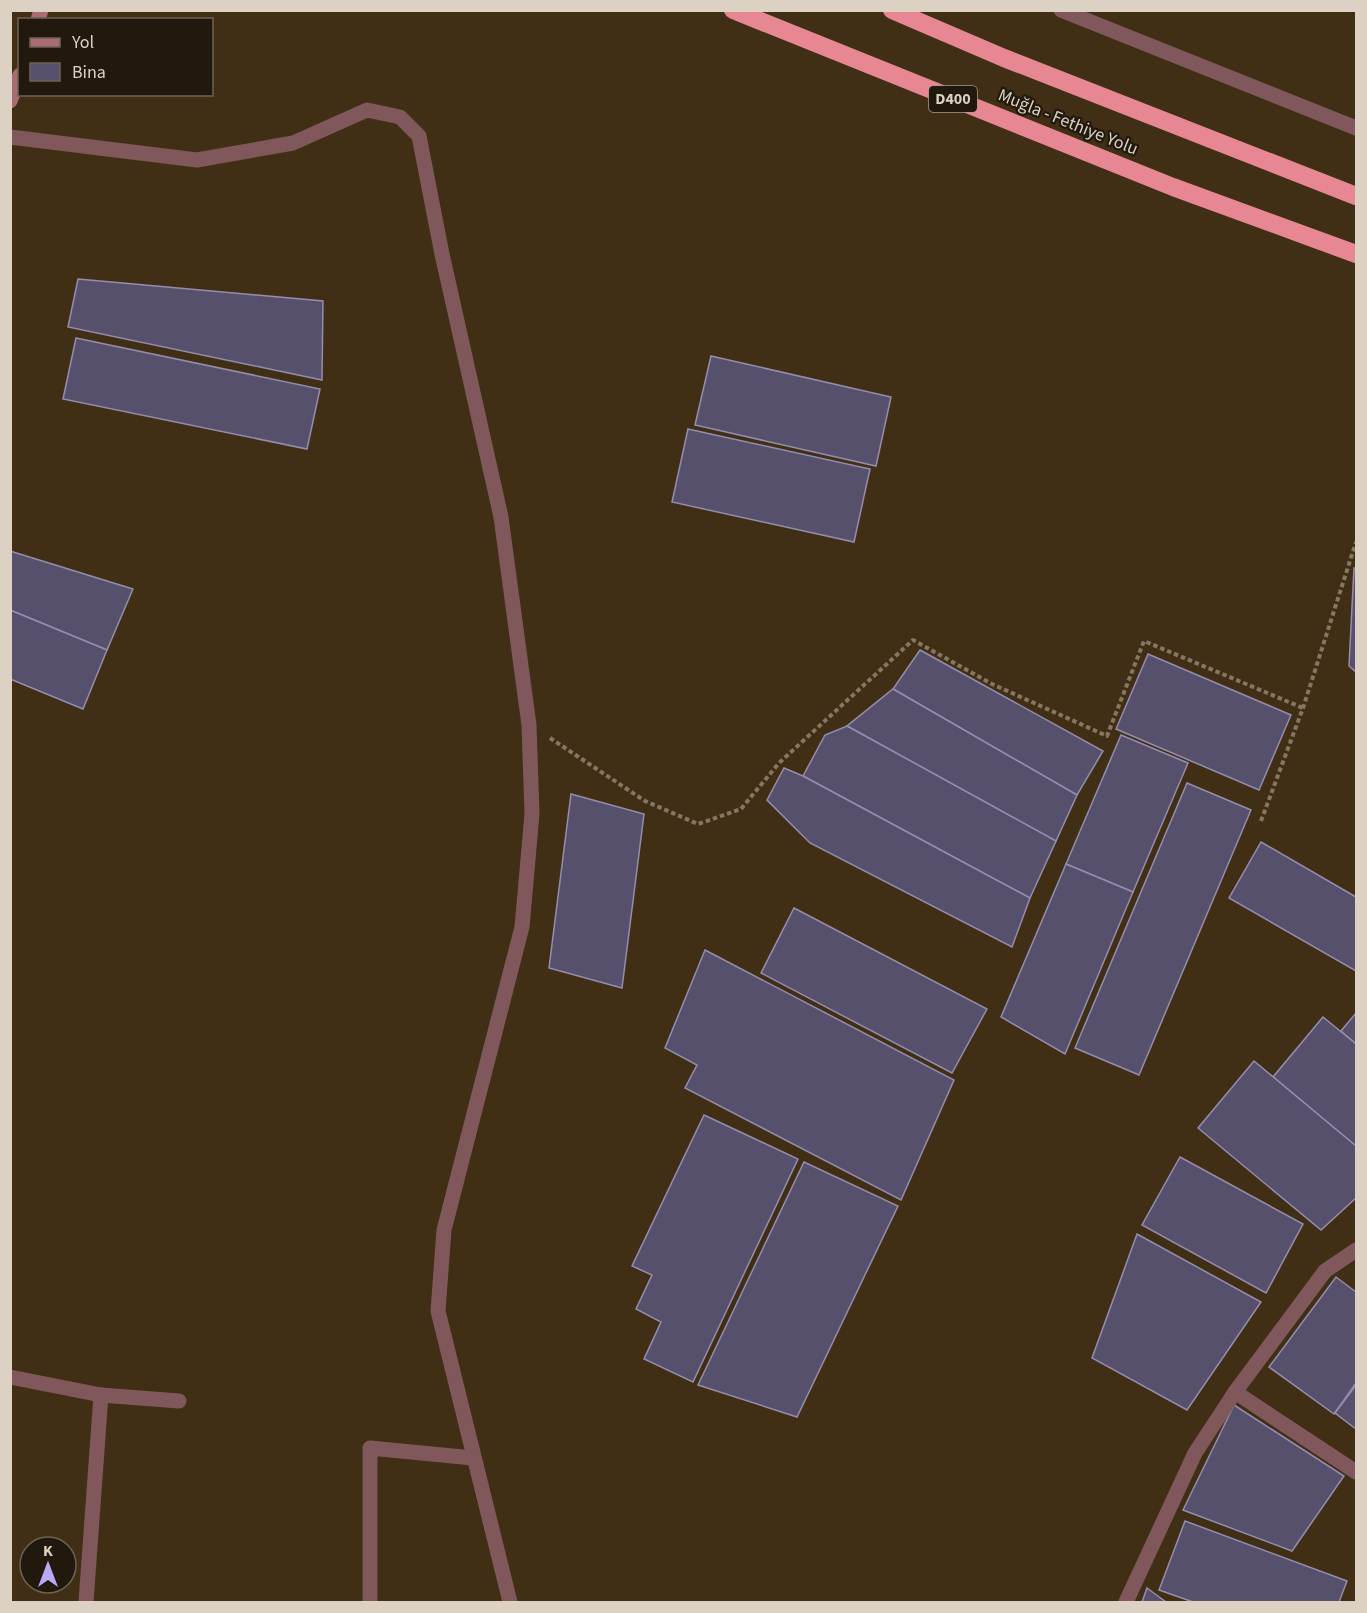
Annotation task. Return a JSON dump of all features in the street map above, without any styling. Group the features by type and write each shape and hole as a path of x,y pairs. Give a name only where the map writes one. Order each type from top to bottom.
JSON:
{"highway":[{"name":"Muğla - Fethiye Yolu","path":"733,10 1173,187 1356,254"},
{"name":"Muğla - Fethiye Yolu","path":"892,10 1004,58 1356,196"}],"main road":[{"path":"10,101 18,80"}],"street":[{"path":"1060,10 1356,128"},
{"path":"10,137 197,160 293,143 367,110 400,117 419,136 442,255 501,517 529,725 532,814 522,927 444,1230 438,1311 510,1602"},
{"path":"1126,1602 1195,1454 1235,1392 1325,1270 1356,1250"},
{"path":"10,1377 101,1395 179,1401"},
{"path":"1235,1392 1356,1472"},
{"path":"86,1602 101,1395"},
{"path":"370,1602 370,1448 473,1458"}],"path":[{"path":"1261,821 1303,708 1356,542"},
{"path":"529,725 645,801 698,824 741,809 779,762 913,640 992,684 1107,736 1144,641 1303,708"}],"building":[{"path":"78,279 323,301 322,380 68,327"},
{"path":"76,338 320,389 307,449 63,399"},
{"path":"711,356 891,397 876,466 695,425"},
{"path":"688,429 870,469 854,542 672,502"},
{"path":"10,551 133,589 107,650 10,610"},
{"path":"1354,568 1356,568 1356,672 1349,666"},
{"path":"10,610 107,650 83,709 10,679"},
{"path":"920,650 1103,751 1077,795 893,689"},
{"path":"1148,654 1291,715 1259,790 1116,729"},
{"path":"893,689 1077,795 1056,841 847,726"},
{"path":"847,726 1056,841 1030,898 803,776 825,735"},
{"path":"1121,735 1188,763 1133,892 1066,864"},
{"path":"784,768 803,776 1030,898 1012,947 810,843 767,800"},
{"path":"1187,783 1251,810 1139,1075 1075,1048"},
{"path":"571,794 644,814 622,988 549,968"},
{"path":"1261,842 1356,897 1356,971 1229,898"},
{"path":"1066,864 1133,892 1065,1054 1001,1017"},
{"path":"794,908 987,1009 952,1073 761,973"},
{"path":"705,950 954,1080 901,1200 685,1088 697,1065 665,1048"},
{"path":"1356,1013 1356,1044 1341,1031"},
{"path":"1323,1017 1356,1044 1356,1146 1273,1077"},
{"path":"1254,1061 1356,1146 1356,1198 1321,1230 1198,1128"},
{"path":"704,1115 798,1159 693,1382 644,1359 661,1322 636,1309 652,1275 632,1266"},
{"path":"1180,1157 1303,1224 1266,1293 1142,1225"},
{"path":"804,1162 898,1206 797,1417 698,1385"},
{"path":"1137,1234 1261,1302 1187,1410 1092,1358"},
{"path":"1336,1277 1356,1292 1356,1383 1334,1414 1269,1367"},
{"path":"1356,1385 1356,1429 1335,1413"},
{"path":"1234,1405 1344,1476 1292,1551 1183,1510"},
{"path":"1185,1521 1347,1581 1339,1602 1193,1602 1159,1590"},
{"path":"1147,1588 1166,1602 1142,1602"}]}
